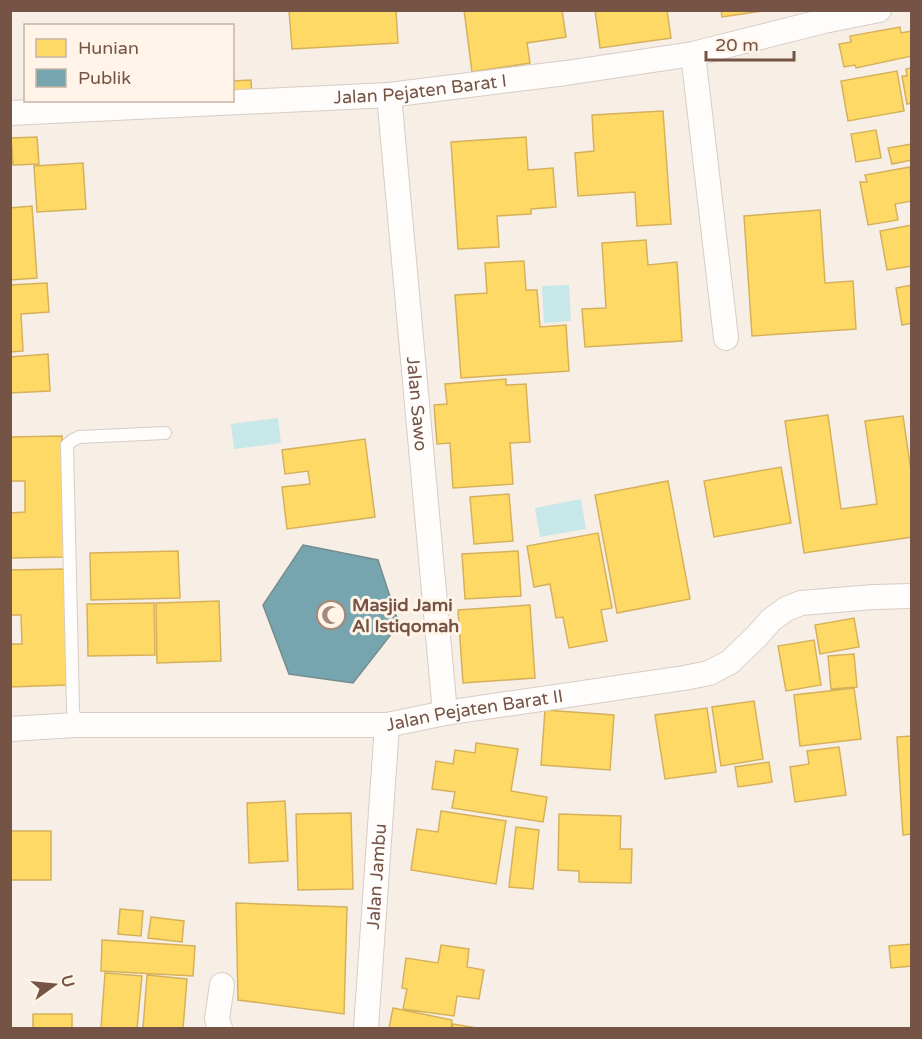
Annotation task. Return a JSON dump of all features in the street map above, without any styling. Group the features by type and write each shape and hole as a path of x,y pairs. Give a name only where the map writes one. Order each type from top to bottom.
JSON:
{"street":[{"name":"Jalan Pejaten Barat I","path":"234,102 389,95 566,73 693,54 824,21 879,10"},
{"path":"693,54 726,338"},
{"name":"Jalan Sawo","path":"389,95 444,713"},
{"name":"Jalan Pejaten Barat I","path":"10,112 233,102"},
{"name":"Jalan Pejaten Barat II","path":"10,729 75,725 387,725 444,713 709,673 730,662 756,638 771,620 786,609 801,603 912,596"},
{"name":"Jalan Jambu","path":"366,1029 387,725"},
{"path":"220,1029 217,1019 222,985"}],"lane":[{"path":"75,725 68,445 79,437 165,433"}],"water":[{"path":"569,285 571,321 544,323 542,286"},
{"path":"278,418 281,443 234,449 231,424"},
{"path":"581,499 586,529 540,537 535,508"}],"building: Hunian":[{"path":"289,10 396,10 398,43 292,49"},
{"path":"464,10 562,10 566,37 527,43 530,63 472,72"},
{"path":"595,10 667,10 671,38 600,48"},
{"path":"721,10 762,10 762,11 722,17"},
{"path":"900,27 901,33 912,31 912,56 856,68 855,65 844,67 839,44 851,42 850,36"},
{"path":"912,68 912,103 907,104 902,76 907,76 906,69"},
{"path":"897,71 904,111 848,121 841,81"},
{"path":"251,80 252,99 234,100 234,81"},
{"path":"663,111 671,224 637,226 635,192 578,196 575,153 594,151 592,115"},
{"path":"876,130 881,158 856,162 851,134"},
{"path":"37,137 39,164 13,165 11,138"},
{"path":"526,137 528,170 553,168 556,207 531,209 531,214 497,216 499,247 458,249 451,142"},
{"path":"912,144 912,160 892,164 888,148"},
{"path":"83,163 86,209 37,212 34,166"},
{"path":"910,167 912,201 895,204 898,220 868,225 860,182 867,182 865,175"},
{"path":"32,206 37,278 10,280 10,208"},
{"path":"820,210 825,283 853,281 856,329 752,336 744,216"},
{"path":"912,225 912,266 887,270 880,231"},
{"path":"646,240 648,265 677,262 682,341 585,347 582,309 606,308 602,243"},
{"path":"524,261 526,290 537,290 540,327 566,325 569,371 461,378 455,295 487,293 485,263"},
{"path":"47,283 49,312 21,314 23,351 10,352 10,285"},
{"path":"912,285 912,323 902,325 896,288"},
{"path":"48,354 50,391 10,393 10,357"},
{"path":"506,379 506,385 526,384 530,442 510,443 513,484 453,488 450,443 437,444 434,405 447,404 445,384"},
{"path":"828,415 841,509 877,504 865,421 903,416 912,478 912,537 804,553 785,421"},
{"path":"62,436 65,557 10,558 10,513 25,512 25,481 10,481 10,437"},
{"path":"365,439 375,517 287,529 282,487 310,484 308,471 285,474 282,450"},
{"path":"781,467 791,523 714,537 704,481"},
{"path":"668,481 690,599 617,613 595,495"},
{"path":"509,494 513,541 474,544 470,497"},
{"path":"598,533 612,608 601,610 607,641 569,648 563,617 556,618 550,584 534,587 527,546"},
{"path":"178,551 180,598 91,600 90,553"},
{"path":"518,551 521,596 465,599 462,554"},
{"path":"64,569 67,685 10,687 10,644 22,644 21,615 10,615 10,570"},
{"path":"219,601 221,661 157,663 156,603"},
{"path":"154,603 155,655 88,656 87,604"},
{"path":"530,605 535,678 463,683 458,610"},
{"path":"854,618 859,647 820,654 815,625"},
{"path":"814,640 821,685 786,691 778,646"},
{"path":"854,654 857,687 831,689 828,656"},
{"path":"854,688 861,739 800,746 794,695"},
{"path":"754,701 763,759 721,766 712,707"},
{"path":"707,708 716,772 665,779 655,715"},
{"path":"545,710 614,715 610,770 541,765"},
{"path":"912,736 912,834 903,835 897,737"},
{"path":"476,743 518,749 511,791 547,797 543,822 452,808 455,792 432,789 436,761 453,764 455,750 475,753"},
{"path":"839,747 846,795 795,802 790,767 809,764 807,751"},
{"path":"769,762 772,782 738,787 735,767"},
{"path":"285,801 288,861 249,863 247,803"},
{"path":"441,811 506,821 496,884 411,870 417,829 438,832"},
{"path":"351,813 353,889 298,890 296,814"},
{"path":"559,814 621,816 620,849 632,849 631,883 579,882 579,871 558,870"},
{"path":"516,827 539,830 533,889 509,887"},
{"path":"10,831 51,831 51,880 10,880"},
{"path":"236,903 347,907 344,1014 238,1000"},
{"path":"120,909 143,911 141,936 118,934"},
{"path":"151,917 184,921 182,942 148,938"},
{"path":"102,940 195,946 193,976 101,971"},
{"path":"912,944 912,966 891,968 889,946"},
{"path":"441,945 469,949 467,967 484,970 479,999 457,996 454,1016 403,1009 407,989 402,988 406,958 438,963"},
{"path":"105,973 142,976 137,1028 101,1028"},
{"path":"147,975 187,979 183,1028 143,1028"},
{"path":"393,1008 452,1020 451,1028 389,1028"},
{"path":"33,1014 72,1014 72,1028 33,1028"},
{"path":"453,1024 477,1028 452,1028"}],"building: Publik":[{"name":"Masjid Jami Al Istiqomah","path":"303,545 378,560 399,624 353,683 289,674 263,605"}],"place":[{"name":"Masjid Jami Al Istiqomah","path":"331,615"}]}
